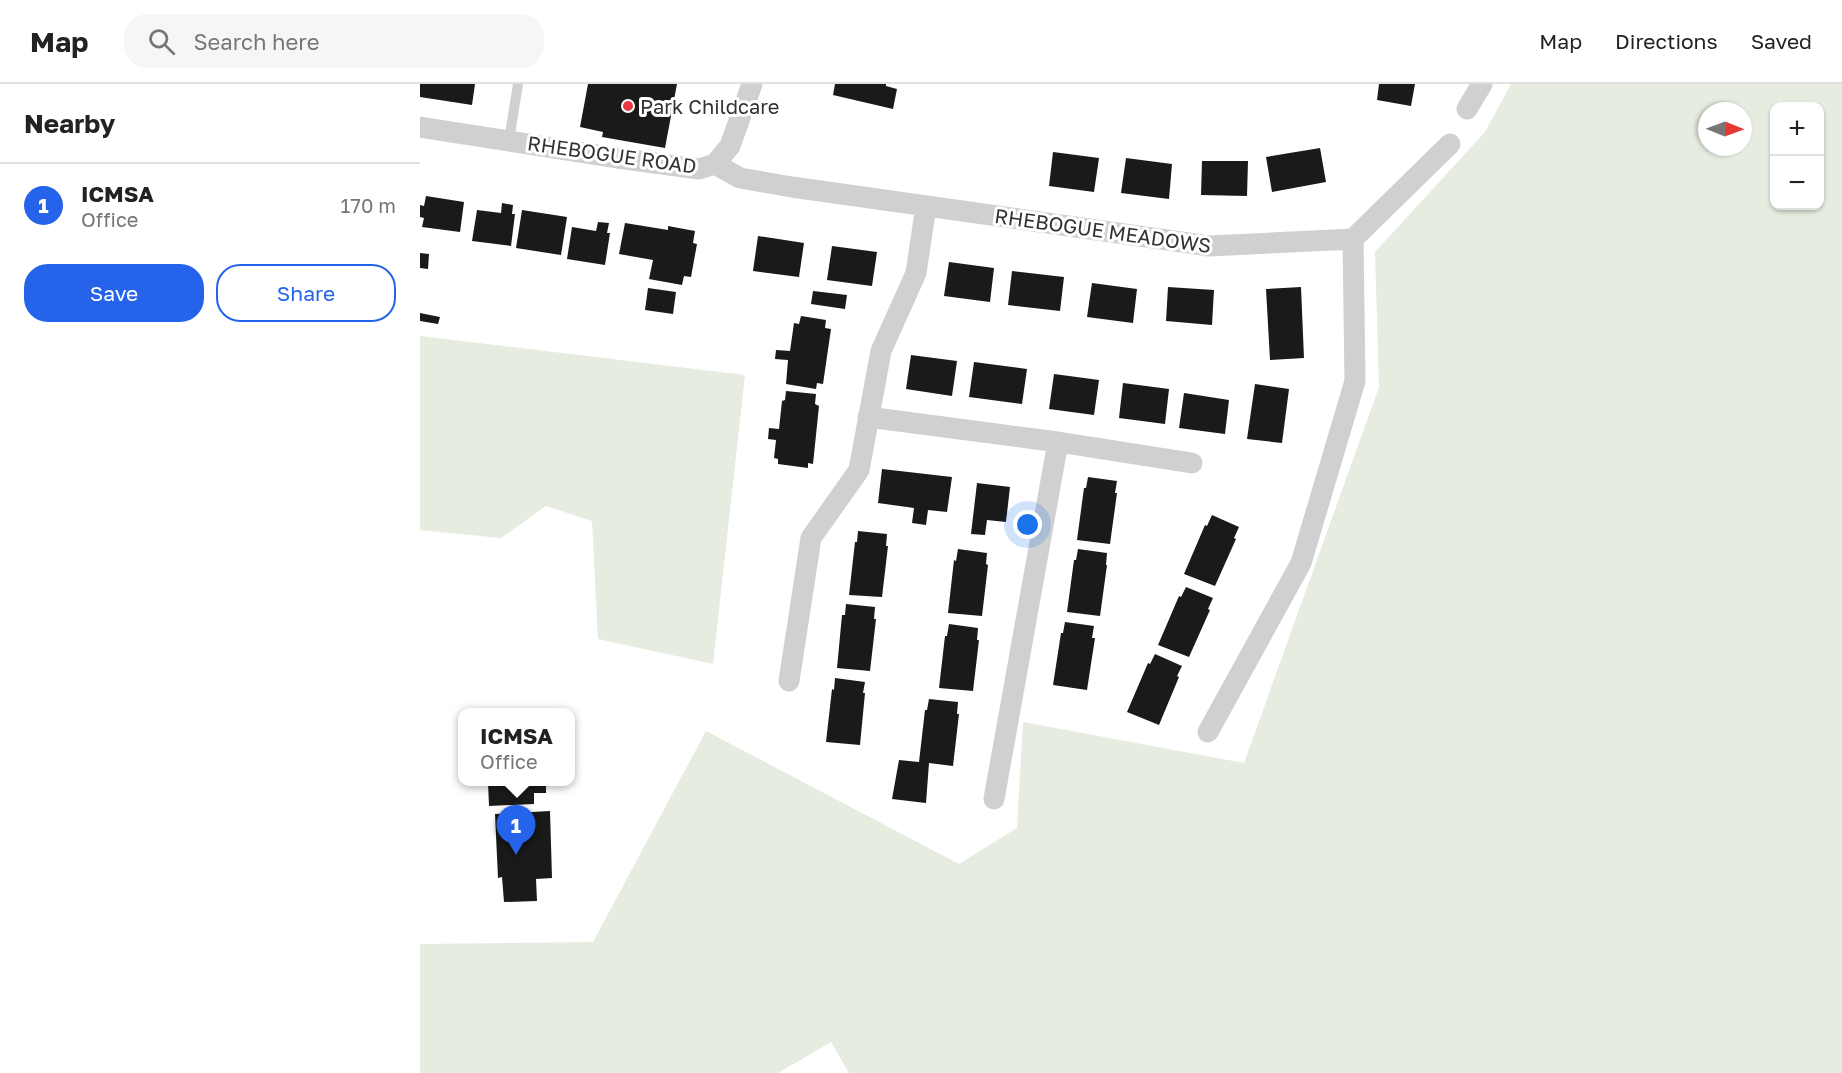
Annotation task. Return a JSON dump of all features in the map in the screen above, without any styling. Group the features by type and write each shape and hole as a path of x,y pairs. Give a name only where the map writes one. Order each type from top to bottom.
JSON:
{"street":[{"name":"RHEBOGUE ROAD","path":"420,127 699,169 715,164 730,146 752,84"},
{"path":"1467,109 1482,84"},
{"path":"1208,732 1301,562 1351,392 1354,381 1353,239 1450,144"},
{"name":"RHEBOGUE MEADOWS","path":"715,164 740,178 1209,246 1353,239"},
{"path":"789,681 811,538 859,470 881,351 916,273 926,206"},
{"path":"868,417 1059,442 1192,463"},
{"path":"994,799 1059,442"}],"lane":[{"path":"509,140 518,84"}],"shaded area":[{"path":"1511,84 1842,84 1842,1073 849,1073 831,1042 778,1073 420,1073 420,944 593,942 706,731 959,864 1017,828 1023,722 1244,763 1379,387 1375,252 1485,132"},
{"path":"420,336 745,375 713,664 598,639 592,521 546,506 501,538 420,530"}],"building":[{"path":"420,84 475,84 472,105 420,97"},
{"name":"Park Childcare","path":"588,84 677,84 665,148 602,137 603,132 580,127"},
{"path":"835,84 886,84 886,86 897,89 893,109 833,95"},
{"path":"1379,84 1415,84 1411,106 1377,100"},
{"path":"1320,148 1326,182 1272,192 1266,157"},
{"path":"1053,152 1099,158 1094,192 1049,186"},
{"path":"1126,158 1172,164 1169,199 1121,193"},
{"path":"1202,161 1248,161 1247,196 1201,195"},
{"path":"426,196 464,202 460,232 422,227 424,218 420,217 420,205 424,206"},
{"path":"502,203 513,205 512,214 515,214 511,246 472,241 477,210 501,213"},
{"path":"522,210 567,217 561,255 516,248"},
{"path":"598,222 609,223 607,233 610,233 605,265 567,259 572,227 596,231"},
{"path":"625,223 668,230 668,226 695,231 693,243 697,244 691,277 684,276 682,285 649,279 653,260 619,254"},
{"path":"758,236 804,243 799,277 753,271"},
{"path":"832,246 877,252 872,286 827,280"},
{"path":"420,253 429,254 428,269 420,268"},
{"path":"949,262 994,268 990,302 944,296"},
{"path":"1012,271 1064,277 1060,311 1008,305"},
{"path":"1092,283 1137,289 1133,323 1087,317"},
{"path":"1168,287 1214,290 1212,325 1166,321"},
{"path":"1301,287 1304,358 1270,360 1266,289"},
{"path":"648,288 676,292 673,314 645,310"},
{"path":"813,291 847,295 845,309 811,304"},
{"path":"420,313 440,317 438,324 420,321"},
{"path":"801,316 826,320 825,328 831,329 823,384 817,383 816,389 786,384 788,360 775,359 776,350 790,351 794,323 799,324"},
{"path":"911,355 957,361 952,396 906,389"},
{"path":"974,362 1027,369 1022,404 969,397"},
{"path":"1054,374 1099,380 1094,415 1049,409"},
{"path":"1123,383 1169,389 1165,424 1119,418"},
{"path":"1255,384 1289,389 1282,443 1247,439"},
{"path":"786,391 816,394 815,404 819,406 813,464 808,463 808,468 778,464 778,459 774,458 776,440 768,439 769,428 779,429 782,401 785,400"},
{"path":"1184,393 1229,400 1225,434 1179,428"},
{"path":"882,469 952,477 947,512 928,510 926,525 912,523 914,508 878,503"},
{"path":"1088,477 1117,481 1110,544 1077,540 1084,488 1086,488"},
{"path":"977,483 1010,487 1006,522 987,520 985,535 971,534"},
{"path":"1212,515 1239,527 1215,586 1184,574 1205,525 1207,526"},
{"path":"858,531 887,534 886,546 888,546 882,597 849,595"},
{"path":"958,549 987,553 986,564 988,565 982,616 948,613 954,560 956,561"},
{"path":"1078,549 1107,553 1100,616 1067,612 1074,560 1076,560"},
{"path":"1186,587 1213,598 1189,657 1158,645 1179,596 1181,597"},
{"path":"846,604 875,607 874,619 876,619 870,671 837,668 842,615 845,615"},
{"path":"1065,622 1094,626 1092,638 1095,638 1087,690 1053,685 1061,633 1063,633"},
{"path":"949,624 978,628 977,640 979,640 973,691 939,688 945,636 947,636"},
{"path":"1155,654 1182,666 1159,725 1127,712 1148,663 1150,664"},
{"path":"835,678 865,682 860,745 826,742"},
{"path":"929,699 958,702 957,714 959,714 953,766 929,763 926,803 892,799 899,760 919,762 925,710 927,710"},
{"path":"488,786 546,786 546,793 534,793 534,804 489,806"},
{"path":"550,811 552,878 536,879 537,901 504,902 502,877 498,878 495,814"}],"place":[{"name":"Park Childcare","path":"628,106"},
{"name":"ICMSA","path":"516,855"}]}
